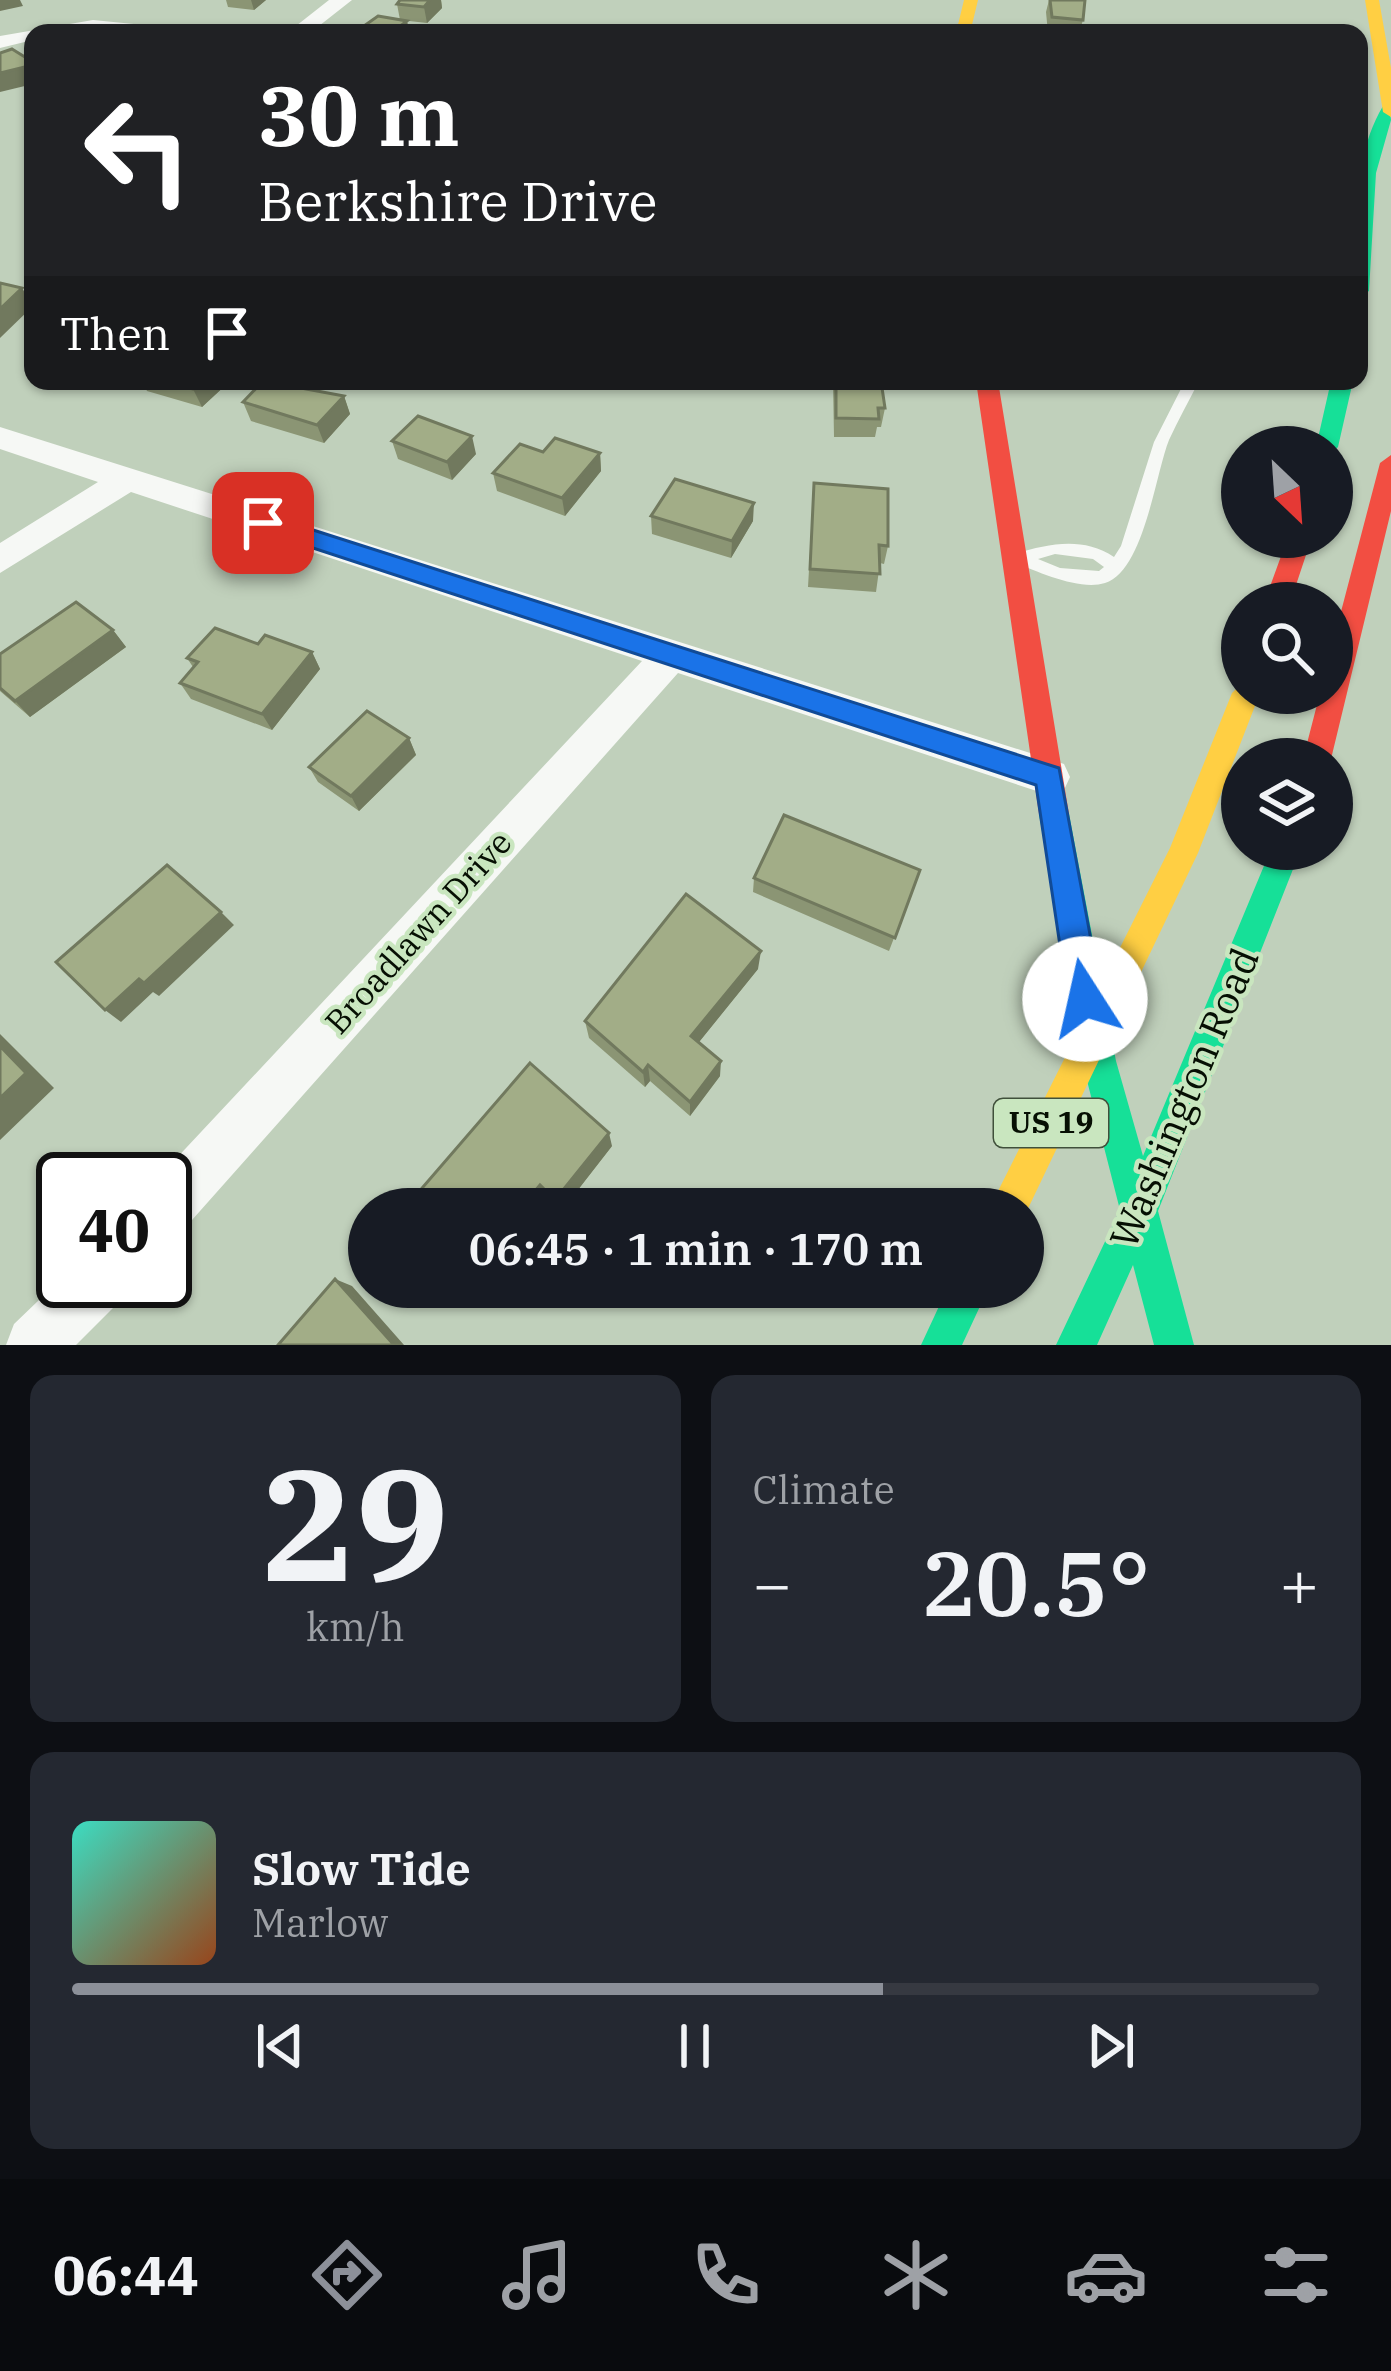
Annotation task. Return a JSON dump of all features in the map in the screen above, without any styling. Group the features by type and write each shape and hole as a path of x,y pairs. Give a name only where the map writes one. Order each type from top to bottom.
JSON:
{"main road":[{"path":"1368,192 1370,136 1390,110 1372,0"},
{"path":"989,390 1020,559 1049,777 1093,1037 1174,1345"},
{"path":"1332,426 1340,390"},
{"path":"1322,738 1391,464"},
{"name":"US 19","path":"1018,1188 1183,853 1238,714"},
{"name":"Washington Road","path":"1076,1345 1137,1215 1277,870"},
{"path":"940,1345 958,1308"}],"street":[{"path":"309,24 342,0"},
{"path":"0,438 1049,777"},
{"path":"0,560 127,479"},
{"name":"Broadlawn Drive","path":"192,1180 672,654"},
{"path":"35,1345 73,1308"}],"lane":[{"path":"1020,559 1058,574 1102,578 1116,566 1129,548 1161,442 1187,390"}],"building":[{"path":"400,0 430,0 424,7 397,4"},
{"path":"1050,0 1085,0 1083,20 1052,17"},
{"path":"378,16 407,21 403,24 367,24"},
{"path":"12,49 24,56 24,67 0,73 0,53"},
{"path":"0,283 22,288 0,309"},
{"path":"254,390 312,390 344,396 317,425 243,402"},
{"path":"836,390 882,390 885,408 878,408 879,419 836,418"},
{"path":"418,416 472,436 447,462 392,441"},
{"path":"555,438 600,453 562,498 493,473 520,444 543,452"},
{"path":"675,479 754,503 732,541 651,516"},
{"path":"814,483 888,489 888,546 879,545 880,574 810,569"},
{"path":"76,602 113,630 15,701 0,688 0,654"},
{"path":"215,628 258,644 265,635 312,652 262,714 180,683 198,662 187,658"},
{"path":"367,711 409,738 351,796 309,767"},
{"path":"784,815 920,870 895,938 754,878"},
{"path":"167,865 221,912 144,983 139,979 105,1010 56,962"},
{"path":"686,894 761,951 691,1036 721,1061 690,1102 648,1065 643,1072 585,1021"},
{"path":"0,1046 26,1073 0,1098"},
{"path":"530,1063 609,1133 565,1188 422,1188"},
{"path":"335,1279 348,1294 348,1308 361,1308 394,1345 278,1345"}],"traffic: fast":[{"path":"1368,168 1378,129 1389,109"},
{"path":"1332,426 1340,390"},
{"path":"1054,814 1099,1061 1174,1345"},
{"path":"1076,1345 1137,1215 1277,870"},
{"path":"941,1345 959,1308"}],"traffic: slow":[{"path":"965,24 971,0"},
{"path":"1372,0 1391,112"},
{"path":"1018,1188 1183,853 1238,714"}],"traffic: jam":[{"path":"988,390 1054,814"},
{"path":"1322,738 1391,463"},
{"path":"1284,582 1293,558"}],"route":[{"path":"263,523 1049,777 1085,999"}]}
